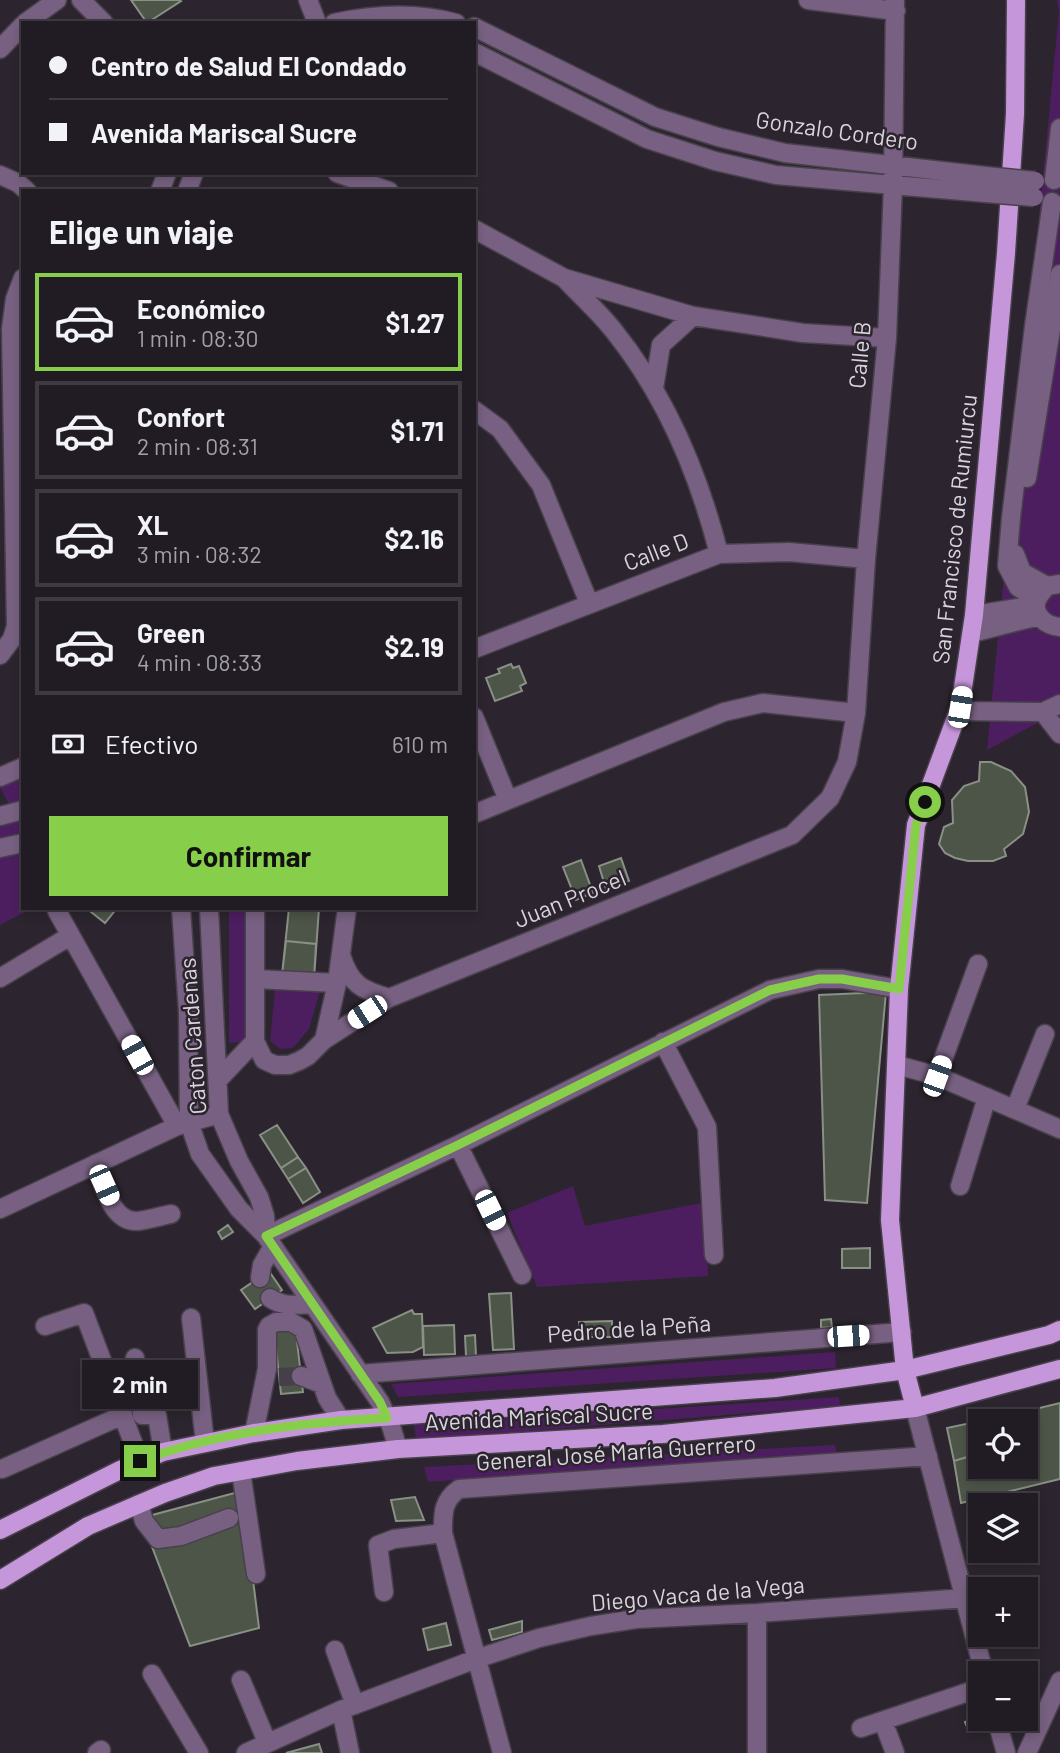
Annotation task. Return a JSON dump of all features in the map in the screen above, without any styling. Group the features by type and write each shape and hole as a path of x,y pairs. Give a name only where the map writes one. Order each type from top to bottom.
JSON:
{"main road":[{"name":"San Francisco de Rumiurcu","path":"915,1408 905,1370 890,1220 899,989 916,825 959,711 973,624 1006,253 1015,114 1016,0"},
{"name":"Avenida Mariscal Sucre","path":"0,1530 163,1452 254,1433 341,1420 775,1388 905,1370 1060,1330"},
{"name":"Avenida Mariscal Sucre","path":"0,1580 88,1526 214,1476 297,1461 398,1449 663,1434 915,1408 1060,1369"}],"street":[{"path":"28,21 57,0"},
{"path":"81,0 102,21"},
{"path":"308,0 316,21"},
{"path":"808,0 896,5"},
{"name":"Calle B","path":"856,713 866,559 887,338 896,5"},
{"path":"343,21 400,15 449,21"},
{"path":"0,49 21,27"},
{"name":"Gonzalo Cordero","path":"476,28 655,117 706,133 785,153 893,164 986,184 1049,191"},
{"name":"Gonzalo Cordero","path":"476,53 647,139 715,161 776,175 893,185 986,184"},
{"path":"1044,598 1018,587 1007,566 1011,518 1043,327 1049,191 1060,128"},
{"path":"0,175 25,189"},
{"path":"343,175 382,189"},
{"path":"476,230 564,278 693,316 803,333 887,338"},
{"path":"1043,327 1060,274"},
{"path":"564,278 614,331 654,388 707,506 719,554"},
{"path":"0,654 12,639 16,626 11,330 15,299 21,283"},
{"path":"654,388 661,345 693,316"},
{"path":"476,411 500,429 541,485 589,603"},
{"name":"Calle D","path":"476,648 719,554 789,552 866,559"},
{"path":"973,624 1044,598"},
{"path":"1044,598 1044,623 1060,627"},
{"path":"476,813 724,712 763,703 856,713"},
{"path":"959,711 1043,712 1060,704"},
{"path":"1043,712 1060,734"},
{"name":"Juan Procel","path":"255,1041 264,1060 275,1065 289,1065 308,1056 324,1040 389,998 792,835 830,798 847,762 856,713"},
{"path":"476,722 508,800"},
{"path":"0,777 21,767"},
{"path":"0,816 21,811"},
{"path":"0,848 21,843"},
{"name":"Caton Cardenas","path":"180,910 188,1012 183,1124"},
{"name":"Caton Cardenas","path":"209,910 219,1114 239,1161 259,1197 269,1241"},
{"path":"218,1080 255,1041 255,910"},
{"path":"324,1040 337,983 347,910"},
{"name":"Caton Cardenas","path":"57,911 200,1154 239,1209 269,1241 380,1402 398,1449"},
{"path":"183,935 210,933"},
{"path":"0,978 70,936"},
{"path":"341,955 347,975 358,986 389,998"},
{"path":"937,1076 978,964"},
{"path":"255,979 337,983"},
{"path":"260,1278 269,1241 770,990 842,979 899,989"},
{"path":"188,1012 214,1011"},
{"path":"1015,1109 1045,1034"},
{"path":"663,1042 707,1128 714,1255"},
{"path":"897,1065 937,1076 1060,1129"},
{"path":"960,1186 987,1097"},
{"path":"0,1209 183,1124 219,1114"},
{"path":"458,1145 522,1275"},
{"path":"95,1164 116,1212 123,1219 136,1221 171,1214"},
{"path":"270,1298 287,1305 312,1304"},
{"path":"45,1326 84,1313 140,1461"},
{"path":"191,1318 205,1443"},
{"path":"254,1433 272,1381 267,1330 271,1324 282,1322 292,1322 303,1329 327,1398 341,1420"},
{"name":"Pedro de la Peña","path":"360,1374 902,1332"},
{"path":"135,1358 142,1416 157,1415 163,1452"},
{"path":"301,1376 322,1384"},
{"name":"San Francisco de Rumiurcu","path":"915,1408 967,1598 981,1661"},
{"path":"2,1469 123,1416"},
{"name":"General José María Guerrero","path":"502,1753 443,1533 444,1505 459,1489 928,1456"},
{"path":"242,1471 256,1574"},
{"path":"139,1504 144,1521 158,1539 181,1536 229,1517"},
{"path":"384,1592 379,1545 394,1539 443,1533"},
{"name":"Diego Vaca de la Vega","path":"246,1753 348,1707 539,1637 636,1619 967,1598"},
{"path":"757,1613 757,1753"},
{"path":"335,1650 348,1707 350,1753"},
{"path":"152,1674 199,1753"},
{"path":"241,1680 267,1742"},
{"path":"1027,1753 1060,1681"},
{"path":"861,1728 968,1692"},
{"path":"883,1721 895,1753"},
{"path":"1000,1731 1006,1753"}],"shaded area":[{"path":"1057,0 1060,0 1060,711 987,750 1059,12"},
{"path":"21,774 21,804 11,807 0,784"},
{"path":"21,818 21,835 0,840 0,823"},
{"path":"18,853 21,858 21,910 28,910 0,925 0,858"},
{"path":"229,910 249,910 246,1041 229,1043"},
{"path":"275,990 320,991 309,1029 293,1048 280,1049 270,1041"},
{"path":"573,1186 585,1226 706,1202 708,1276 537,1287 507,1213"},
{"path":"835,1352 836,1368 398,1397 391,1384"},
{"path":"839,1397 840,1406 416,1440 414,1425"},
{"path":"835,1445 837,1453 428,1482 424,1467"}],"building":[{"path":"131,0 181,1 150,21 146,21"},
{"path":"511,664 513,668 519,666 526,683 520,686 522,691 495,701 486,678 500,673 498,669"},
{"path":"980,762 991,762 1011,771 1025,787 1029,812 1023,834 1004,849 1006,856 993,861 955,858 945,853 939,844 944,827 953,823 952,800 964,786 979,781"},
{"path":"621,858 629,881 606,889 599,866"},
{"path":"581,860 593,893 576,900 563,867"},
{"path":"89,910 115,910 105,923"},
{"path":"289,910 319,910 314,979 282,975"},
{"path":"286,941 316,944 314,979 282,975"},
{"path":"886,992 867,1203 825,1200 819,995"},
{"path":"277,1125 298,1157 281,1168 260,1135"},
{"path":"298,1157 306,1168 288,1179 281,1168"},
{"path":"306,1168 320,1192 303,1203 288,1179"},
{"path":"228,1225 233,1232 222,1239 218,1232"},
{"path":"870,1248 870,1268 842,1268 842,1249"},
{"path":"269,1271 282,1290 255,1309 241,1290"},
{"path":"511,1293 514,1349 493,1350 489,1294"},
{"path":"412,1310 414,1314 422,1314 423,1347 413,1352 387,1353 373,1328"},
{"path":"831,1319 832,1327 821,1328 821,1320"},
{"path":"612,1321 612,1337 580,1337 579,1322"},
{"path":"295,1325 303,1392 281,1394 274,1328"},
{"path":"454,1325 455,1354 424,1355 423,1326"},
{"path":"475,1335 476,1356 466,1356 465,1336"},
{"path":"1060,1403 1060,1479 1002,1493 968,1493 968,1501 961,1503 954,1461 968,1457 968,1479 1038,1479 1038,1409 1035,1409"},
{"path":"968,1424 968,1457 954,1461 947,1428"},
{"path":"242,1491 259,1628 190,1646 141,1518"},
{"path":"415,1497 424,1520 396,1521 391,1500"},
{"path":"522,1621 522,1632 492,1640 489,1630"},
{"path":"446,1623 451,1645 428,1650 423,1629"},
{"path":"319,1744 322,1753 286,1753"}],"tunnel":[{"path":"279,1377 301,1376"}],"route":[{"path":"140,1461 176,1448 254,1433 341,1420 387,1418 380,1402 266,1236 458,1145 770,990 819,979 842,979 899,989 916,825 925,802"}]}
